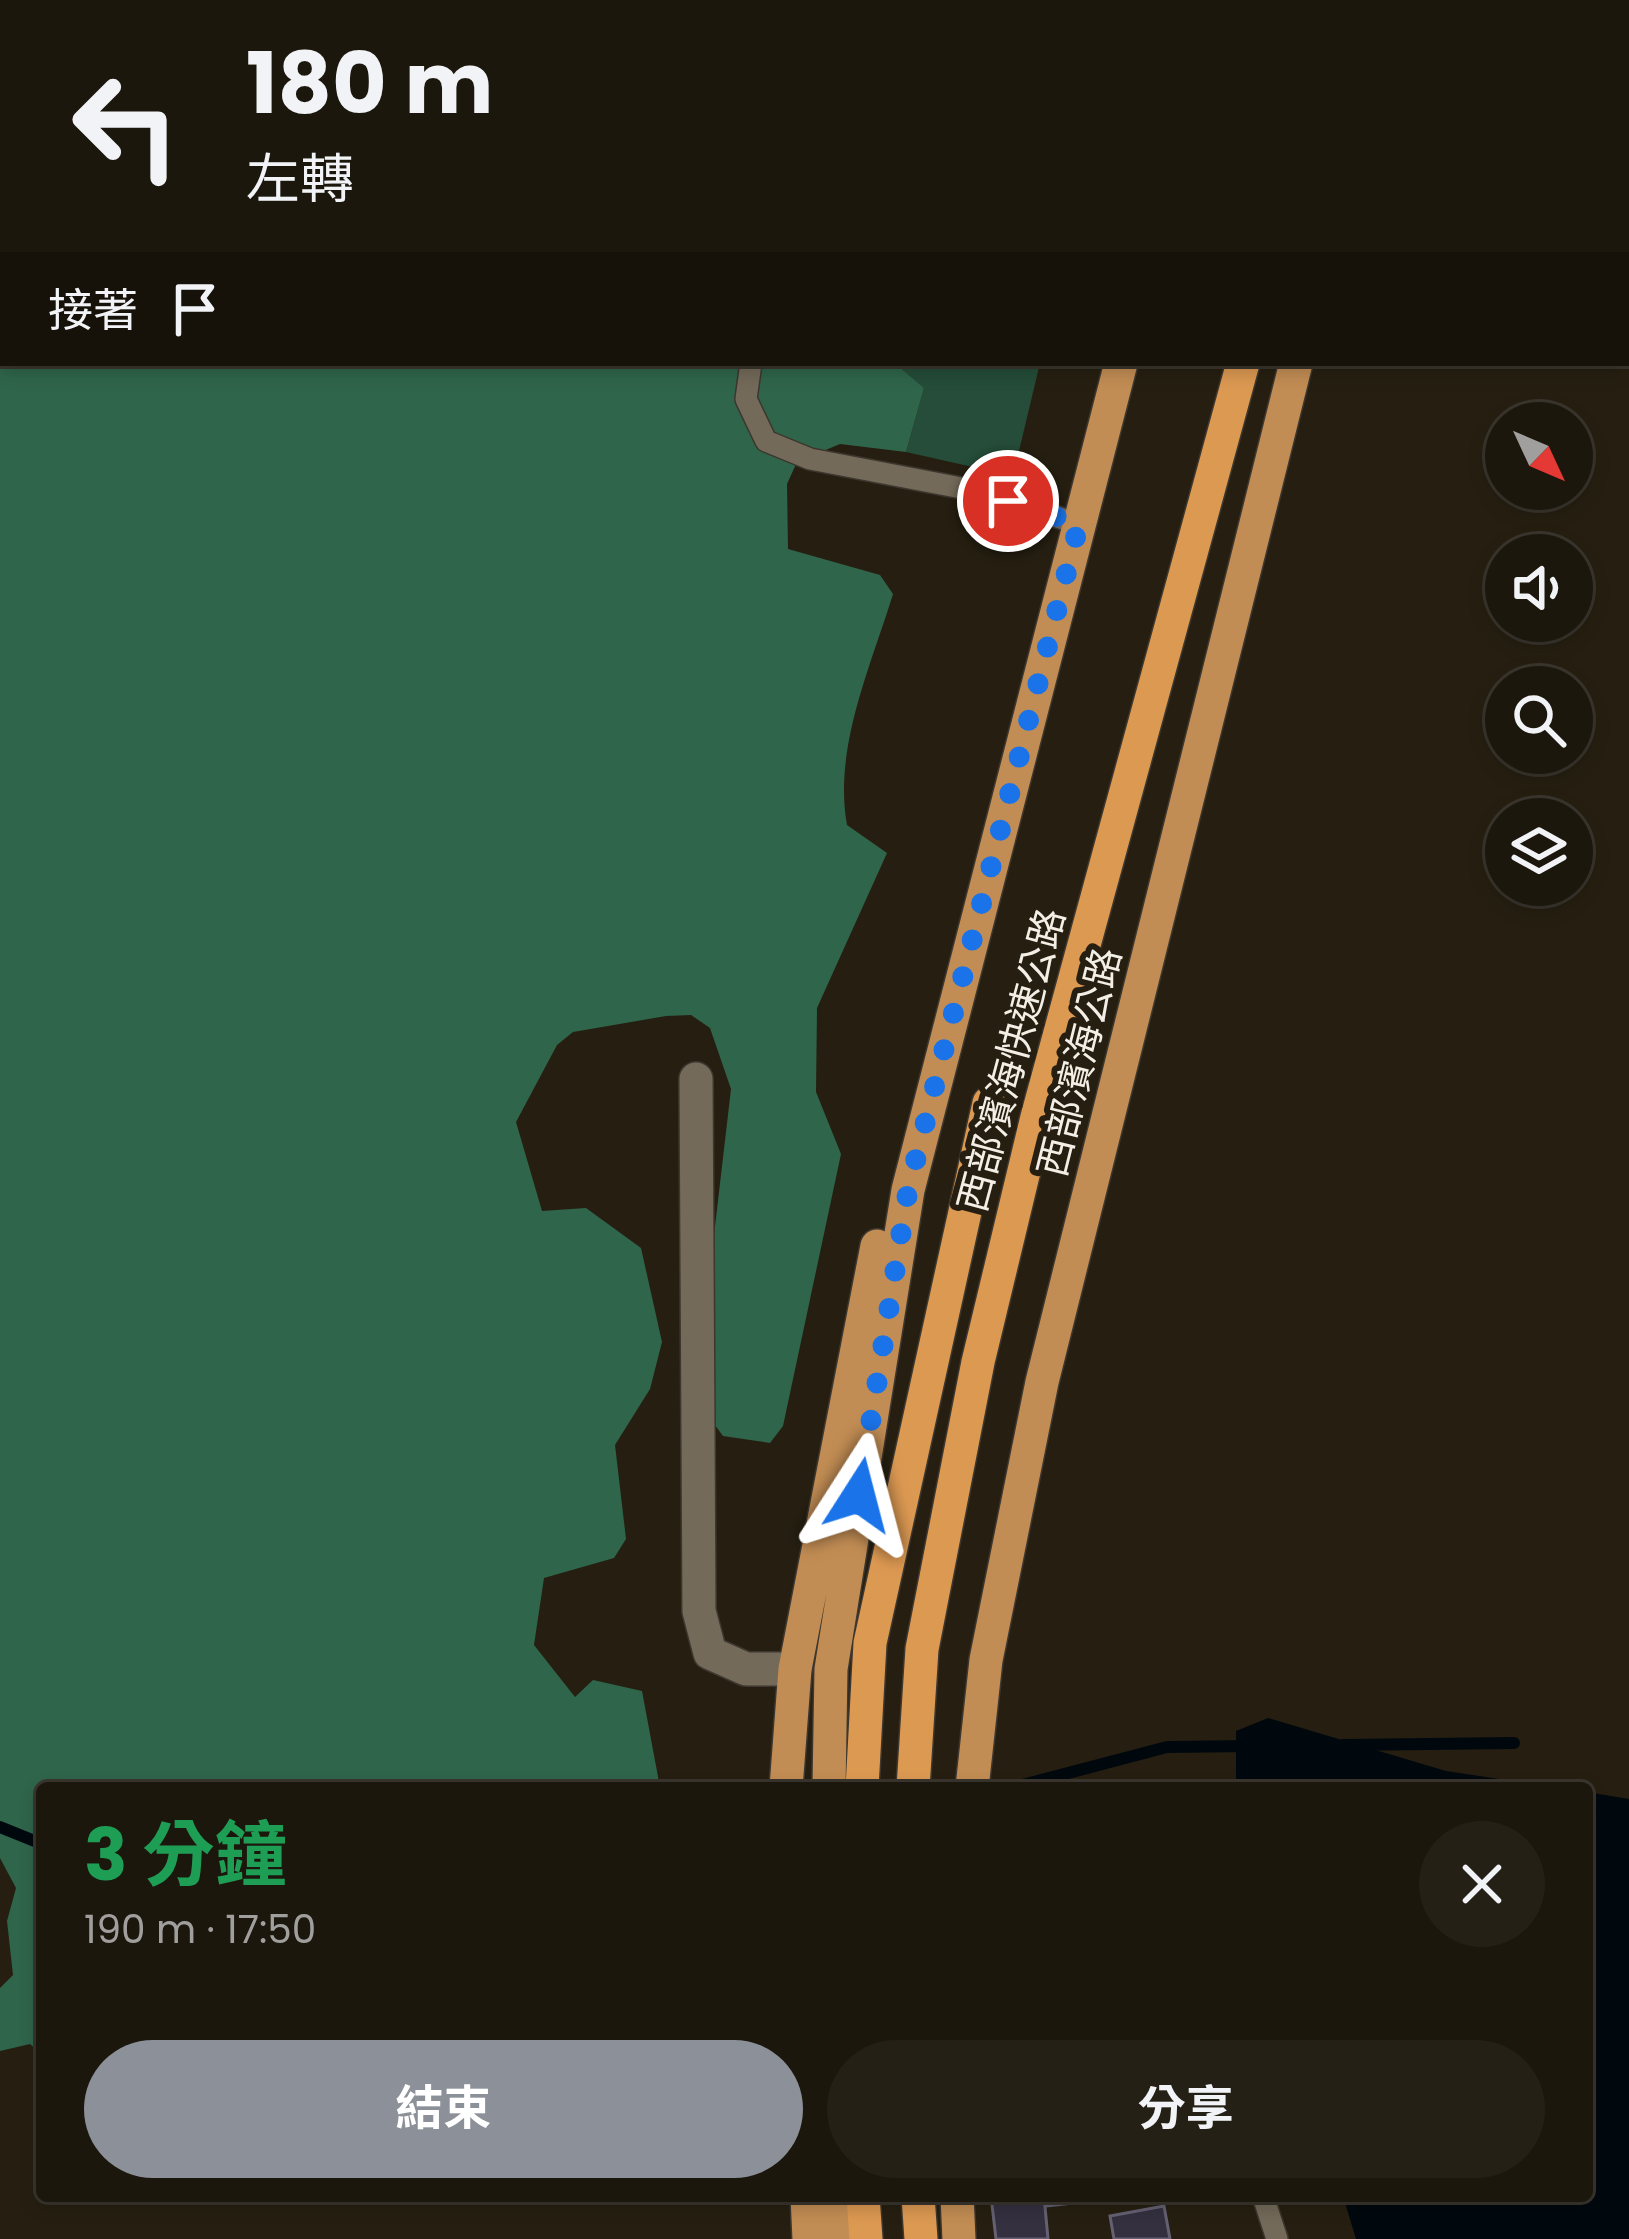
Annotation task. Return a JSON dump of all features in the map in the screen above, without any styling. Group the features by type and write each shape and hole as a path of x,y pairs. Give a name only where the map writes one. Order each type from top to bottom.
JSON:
{"highway":[{"name":"西部濱海快速公路","path":"913,1782 922,1649 978,1362 1037,1117 1242,366"},
{"name":"西部濱海快速公路","path":"862,1782 870,1643 989,1103"},
{"path":"863,2202 866,2239"},
{"path":"918,2202 921,2239"}],"main road":[{"path":"829,1782 831,1669 908,1190 1120,366"},
{"name":"西部濱海公路","path":"973,1782 986,1660 1042,1382 1295,366"},
{"path":"786,1782 795,1669 894,1157 979,912"},
{"path":"807,2202 809,2239"},
{"path":"839,2202 842,2239"},
{"path":"957,2202 959,2239"}],"street":[{"path":"697,1079 699,1611 710,1653 746,1669 795,1669"}],"lane":[{"path":"752,366 746,400 766,441 810,459 972,490 1079,524"},
{"path":"1265,2202 1277,2239"}],"green space":[{"path":"0,366 898,366 924,388 906,452 840,444 797,462 787,484 788,549 880,575 893,594 856,708 844,796 847,825 887,853 817,1008 816,1092 841,1154 783,1426 770,1443 723,1436 695,1398 731,1089 710,1028 691,1015 573,1032 557,1045 516,1122 542,1211 586,1208 641,1248 662,1342 650,1389 615,1445 626,1539 614,1558 544,1578 534,1645 575,1697 593,1680 642,1691 659,1782 36,1782 36,2050 30,2044 0,2051 0,1988 13,1975 7,1921 16,1888 0,1858"},
{"path":"898,366 1039,366 1013,476 906,452 924,388"}],"shaded area":[{"path":"1268,1718 1446,1771 1519,1782 1236,1782 1236,1731"},
{"path":"1593,1793 1629,1799 1629,2239 1356,2239 1345,2202 1593,2202"}],"building":[{"path":"992,2202 1045,2202 1048,2239 996,2239"},
{"path":"1164,2206 1170,2239 1114,2239 1110,2216"}],"waterway":[{"path":"1343,1745 1514,1743"},
{"path":"1034,1782 1167,1747 1251,1746"},
{"path":"0,1827 36,1842"}],"route":[{"path":"859,1495 908,1190 1079,524 1008,501"}]}
